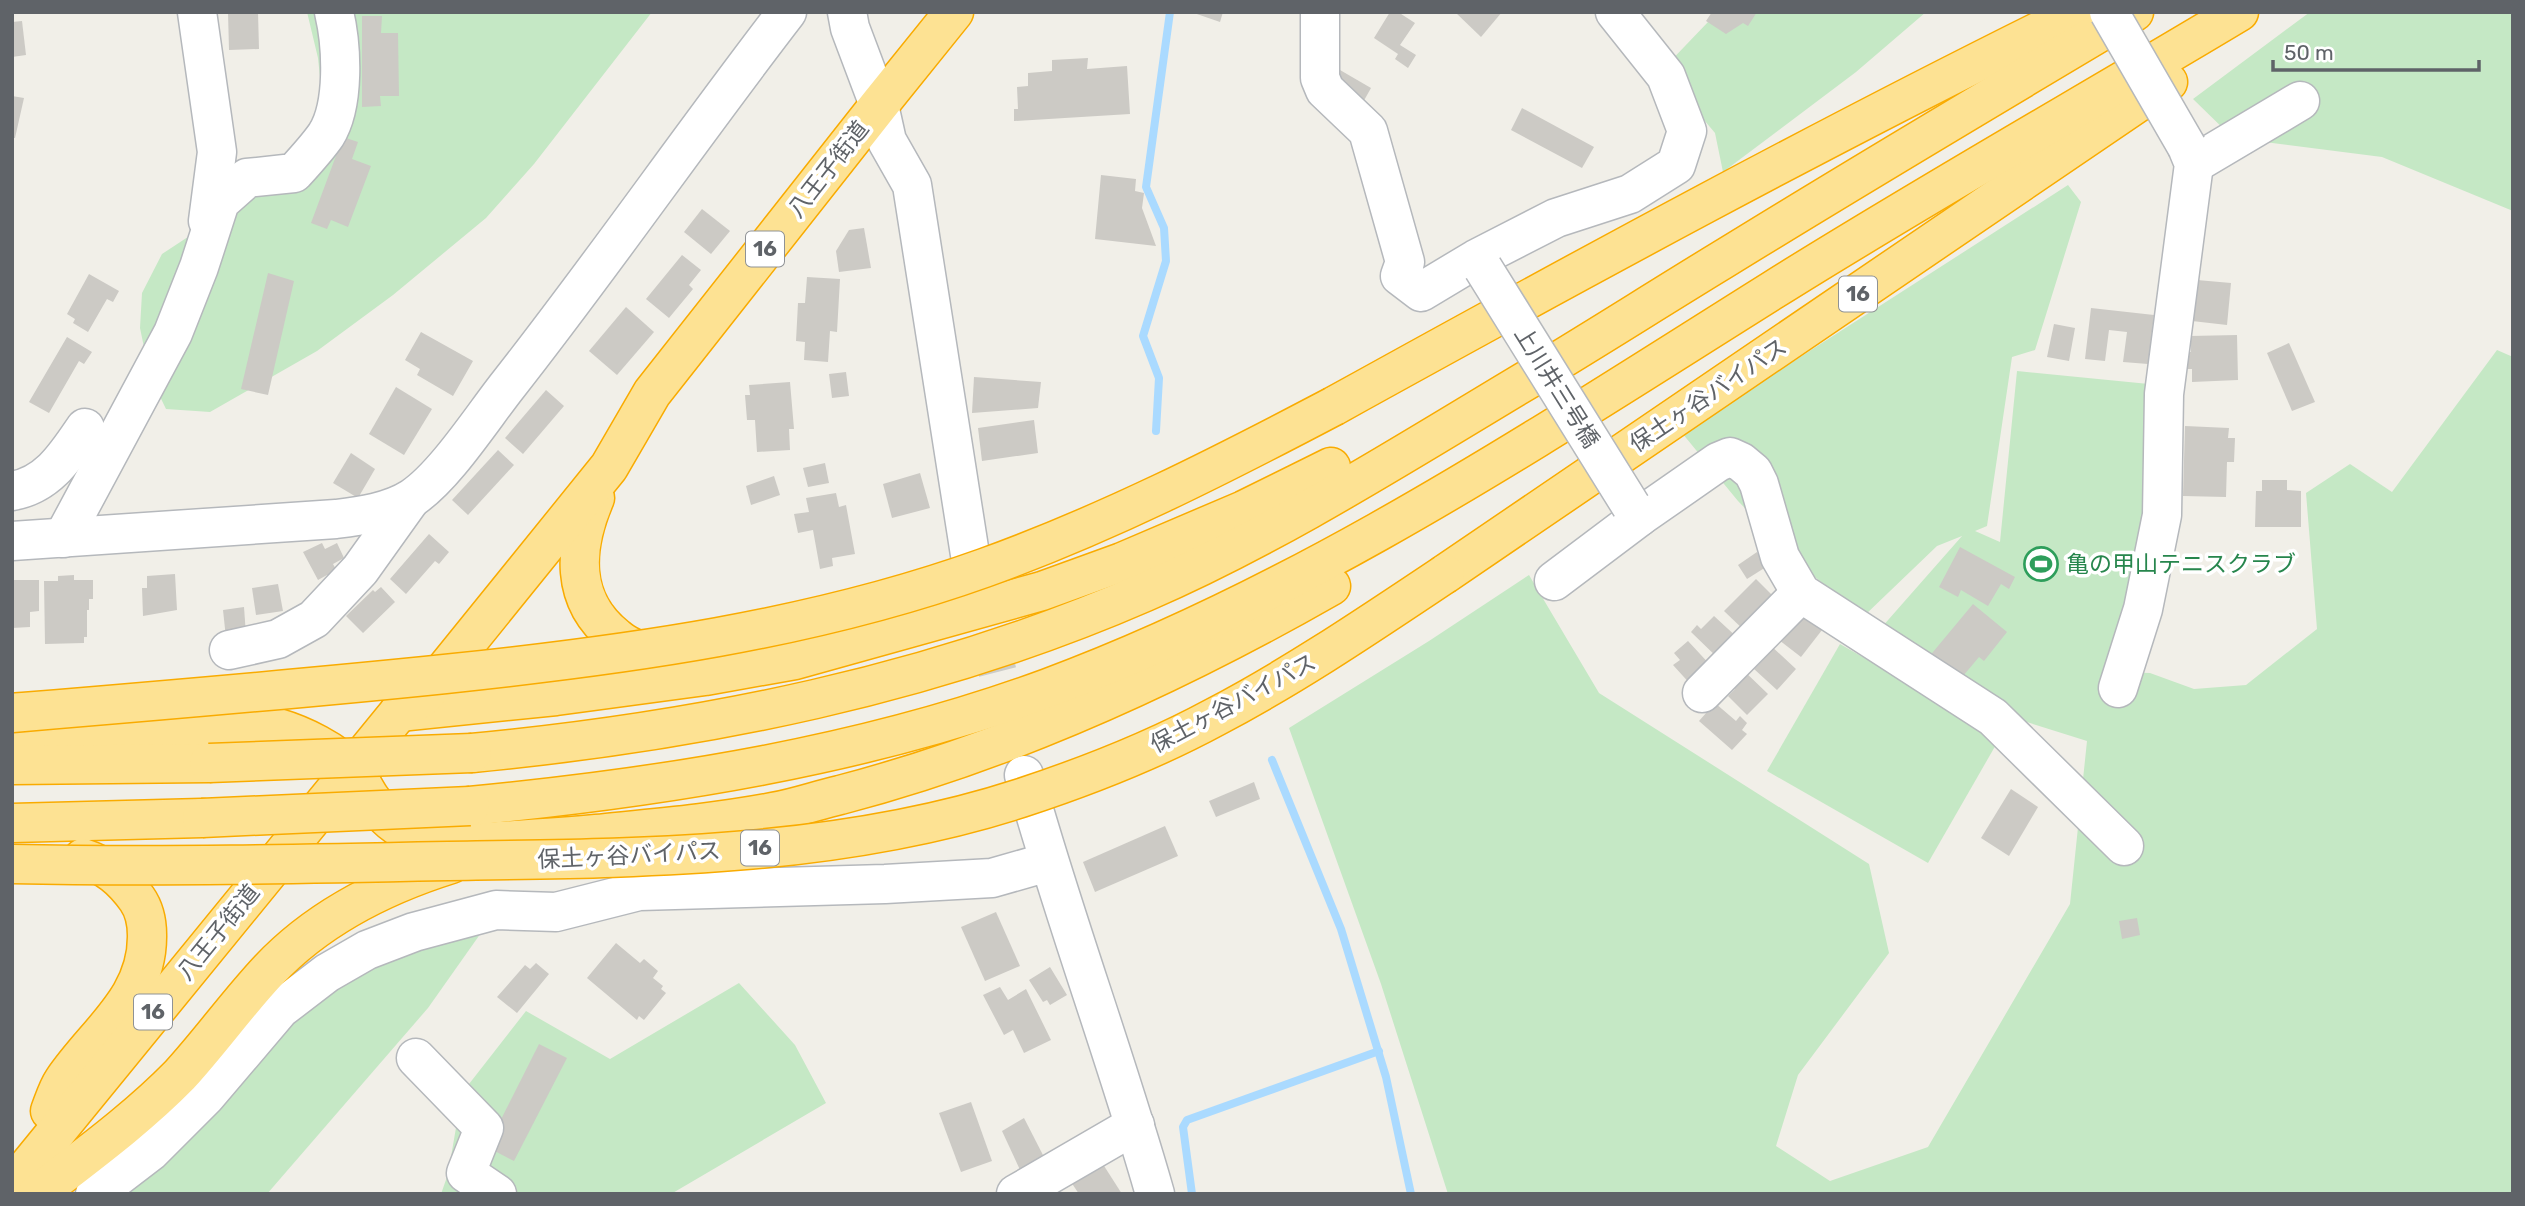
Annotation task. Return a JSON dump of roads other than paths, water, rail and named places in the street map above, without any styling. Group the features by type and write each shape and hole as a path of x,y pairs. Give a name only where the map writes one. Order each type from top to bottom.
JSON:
{"highway":[{"name":"八王子街道","path":"25,1184 295,838 398,712 423,697 609,467 652,393 878,104 954,12"},
{"path":"12,713 303,689 568,661 768,628 920,588 984,568 1103,521 1167,492 1334,406 1718,195 2078,12"},
{"path":"12,765 209,763 472,753 557,745 651,732 786,707 861,688 1033,635 1145,592 1245,542 1385,465 2134,12"},
{"name":"16","path":"12,823 470,806 655,785 761,768 950,720 1046,688 1144,649 1272,589 1410,514 1818,262 2239,12"},
{"name":"保土ヶ谷バイパス","path":"12,864 167,866 524,860 764,848 912,827 1006,803 1063,784 1110,766 1212,719 1307,665 2271,12"},
{"path":"398,712 556,696 705,676 795,660 1031,594 1122,562 1244,510 1373,446 1575,334 1720,261"},
{"name":"16","path":"12,733 278,728 317,744 352,769 372,800 391,822 413,836 436,842 465,843 569,836 669,827 774,812 905,777 1056,722 1274,618 1408,542 1508,474 1644,371"},
{"name":"八王子街道","path":"398,712 402,686 589,453 652,393"},
{"path":"609,467 585,522 578,554 581,582 594,612 616,638 657,659 705,676"},
{"name":"16","path":"25,1184 149,1105 181,1073 272,967 305,938 335,917 393,885 425,873 482,855 569,836"},
{"name":"16","path":"12,854 235,852 274,846 295,838"},
{"name":"16","path":"25,1184 62,1083 132,995 144,969 148,950 147,924 141,904 124,880 100,864 71,853"}],"street":[{"path":"197,12 217,152 212,201 199,267"},
{"path":"63,538 173,333 199,267 220,202 247,178 294,173 327,134 339,100 338,29 334,12"},
{"path":"229,650 278,639 314,619 360,570 410,500 442,469 523,366 787,12"},
{"path":"847,12 850,28 878,104 887,141 912,186 974,580"},
{"path":"1320,12 1320,78 1325,90 1368,131 1405,262 1400,276 1421,292 1475,265 1556,218 1630,194 1676,165 1687,131 1666,76 1615,12"},
{"path":"2109,12 2191,156 2164,394 2162,516 2143,609 2118,688"},
{"path":"2191,156 2300,102"},
{"name":"上川井三号橋","path":"1475,265 1635,512"},
{"path":"12,491 46,477 65,458 85,428"},
{"path":"1554,581 1635,512 1718,462 1730,457 1741,462 1754,472 1780,556 1801,593 1993,717 2124,846"},
{"path":"12,541 336,519 371,514 410,500"},
{"path":"1703,693 1801,593"},
{"path":"1024,775 1048,862 1135,1125 1155,1194"},
{"path":"95,1194 150,1152 206,1096 280,1009 327,973 367,950 414,932 496,910 556,912 639,891 992,878 1048,862"},
{"path":"416,1058 484,1128 466,1173 497,1194"},
{"path":"1016,1194 1135,1125"}],"waterway":[{"path":"1156,431 1159,378 1143,336 1166,261 1164,228 1146,187 1170,12"},
{"path":"1272,760 1341,929 1386,1077 1411,1194"},
{"path":"1192,1194 1183,1127 1187,1120 1379,1051"}],"tunnel":[{"path":"974,580 1014,736"}],"place":[{"name":"亀の甲山テニスクラブ","path":"2041,564"}]}
